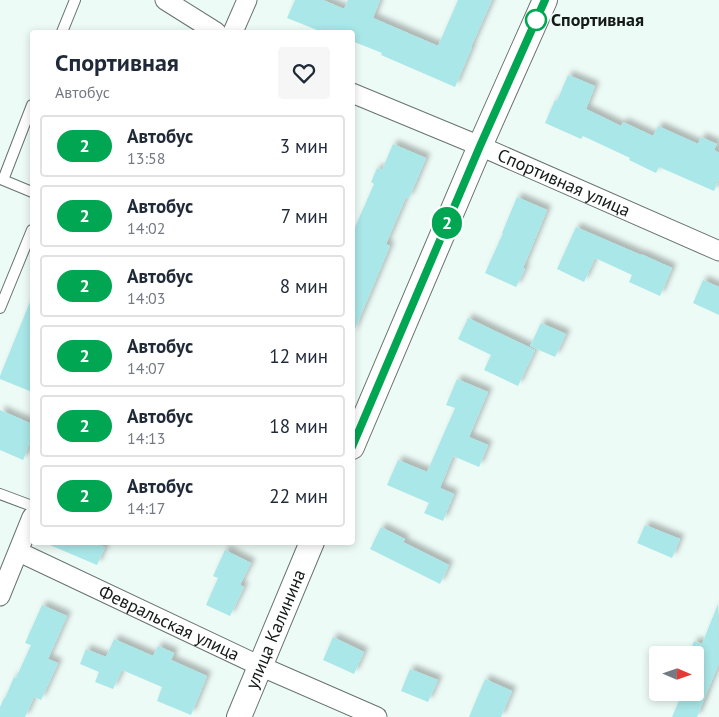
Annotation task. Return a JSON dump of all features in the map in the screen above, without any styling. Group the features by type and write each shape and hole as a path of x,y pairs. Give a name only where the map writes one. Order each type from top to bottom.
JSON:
{"street":[{"path":"165,0 213,30"},
{"path":"234,30 247,0"},
{"path":"355,440 480,146 545,0"},
{"name":"Спортивная улица","path":"355,94 480,146 719,251"},
{"path":"0,596 30,522"},
{"name":"улица Калинина","path":"239,717 311,545"},
{"name":"Февральская улица","path":"19,552 260,666 377,717"}],"lane":[{"path":"63,30 75,0"},
{"path":"30,110 3,180 30,191"},
{"path":"0,308 30,235"},
{"path":"0,494 30,505"}],"building":[{"path":"295,0 323,0 344,9 348,0 380,0 373,18 438,46 458,0 492,0 455,87 355,42 355,30 317,30 287,18"},
{"path":"568,75 595,86 586,109 621,126 623,122 653,136 658,126 698,144 701,137 717,144 714,150 719,153 719,179 714,191 659,167 656,173 629,160 630,158 583,136 581,139 545,123"},
{"path":"393,144 426,158 409,198 406,197 386,244 390,246 355,329 355,227 374,184 371,182 377,168 382,170"},
{"path":"517,197 547,210 523,268 525,269 516,287 485,273"},
{"path":"576,227 672,268 660,296 629,282 632,275 595,258 584,282 557,269"},
{"path":"703,280 719,287 719,315 693,303"},
{"path":"30,302 30,391 0,379"},
{"path":"468,318 535,350 518,386 484,370 491,355 458,339"},
{"path":"541,323 566,334 555,357 530,346"},
{"path":"457,379 488,392 469,437 488,445 479,467 453,456 440,488 454,494 443,521 424,513 429,503 387,485 398,460 427,472 455,408 446,405"},
{"path":"0,410 30,423 30,442 23,460 0,450"},
{"path":"645,525 680,539 672,558 637,543"},
{"path":"381,527 405,539 403,542 449,565 440,584 370,549"},
{"path":"50,545 101,545 105,547 97,565"},
{"path":"225,550 251,563 240,585 244,587 230,616 206,605 218,578 213,576"},
{"path":"718,604 719,663 704,700 704,646 692,646 694,641 702,644"},
{"path":"42,605 67,616 48,659 58,663 41,700 34,697 25,717 0,717 0,707 31,645 25,643"},
{"path":"333,637 364,652 354,674 323,660"},
{"path":"114,639 153,656 158,646 174,653 171,660 207,676 191,715 157,701 162,687 122,670 113,689 95,682 99,672 80,664 86,649 106,657"},
{"path":"410,669 438,680 428,702 401,691"},
{"path":"485,679 512,691 501,717 469,717"},
{"path":"679,701 704,701 697,717 672,717"}],"bus line":[{"name":"2","path":"355,440 480,146 545,0"}],"place":[{"name":"Спортивная","path":"536,20"}]}
